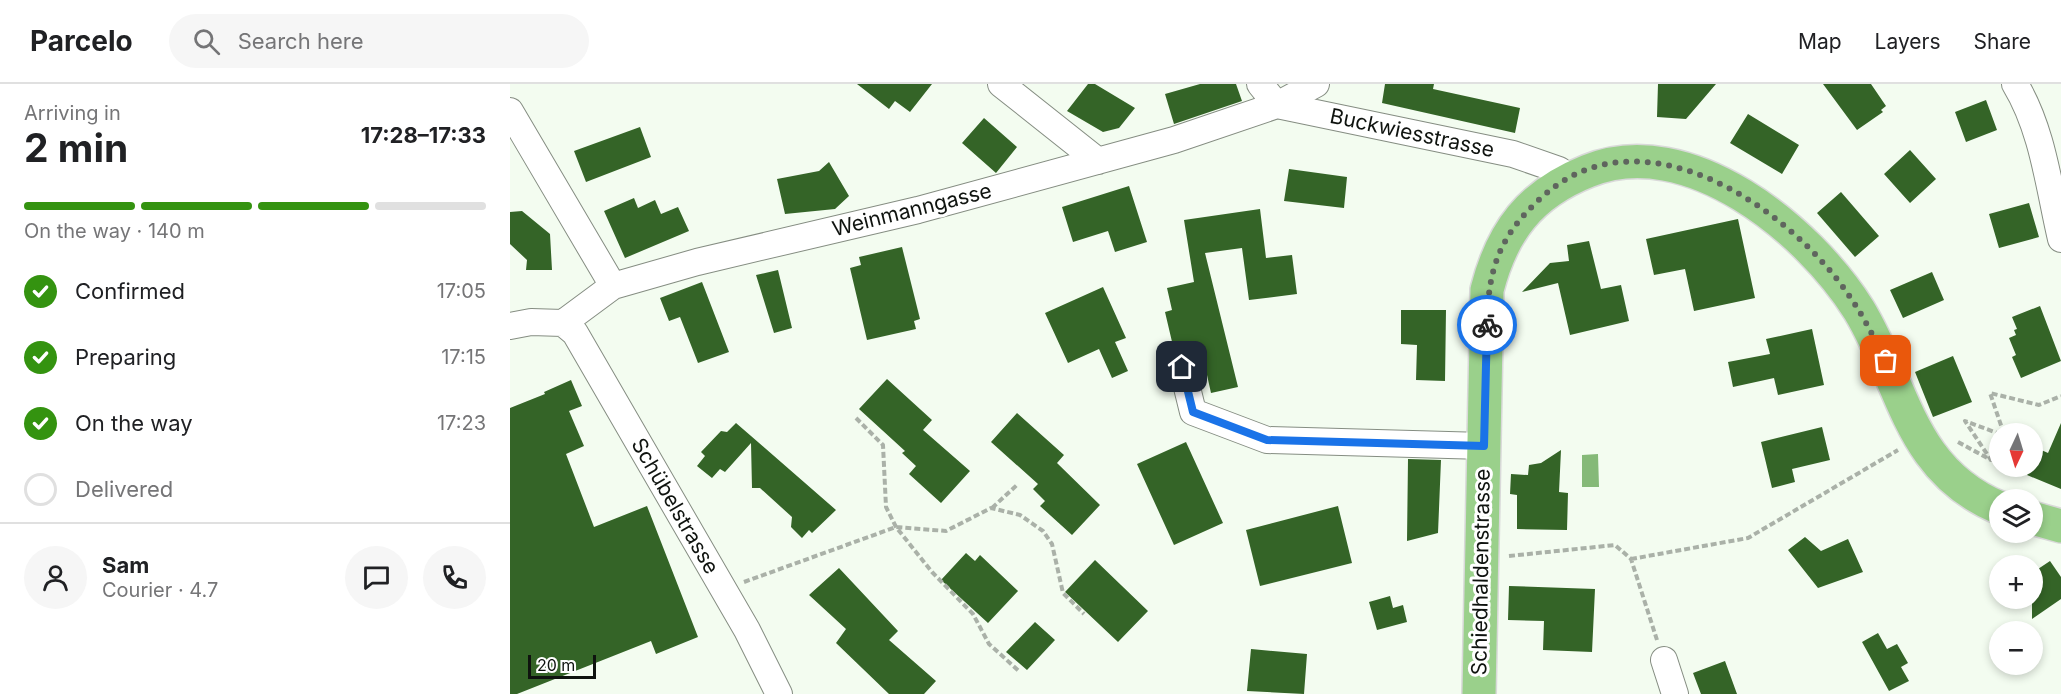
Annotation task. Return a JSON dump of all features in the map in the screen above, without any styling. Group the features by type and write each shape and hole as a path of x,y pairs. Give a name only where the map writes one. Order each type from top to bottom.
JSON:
{"main road":[{"name":"Schiedhaldenstrasse","path":"1479,694 1487,290 1499,249 1522,218 1548,191 1569,178 1598,166 1662,163 1716,181 1784,226 1823,263 1848,293 1886,361 1910,422 1924,447 1946,473 1969,492 1989,502"},
{"path":"2043,521 2061,526"}],"street":[{"path":"1001,84 1098,161"},
{"path":"1260,84 1277,105"},
{"name":"Weinmanngasse","path":"563,323 613,286 698,262 918,210 1174,140 1277,105 1316,84"},
{"path":"2015,84 2021,94 2040,148 2061,239"},
{"name":"Buckwiesstrasse","path":"1277,105 1513,154 1559,170 1569,178"},
{"path":"510,111 613,286"},
{"path":"510,326 531,322 563,323"},
{"name":"Schübelstrasse","path":"563,323 575,333 723,589 779,694"},
{"path":"1182,367 1193,412 1267,440 1484,446"},
{"path":"1664,660 1675,694"}],"path":[{"path":"2000,423 1990,393 2039,405 2061,396"},
{"path":"856,418 883,445 886,507 896,527 932,572 973,614 989,644 1020,672"},
{"path":"1989,430 1965,421 1989,456"},
{"path":"1631,560 1748,538 1907,444 1924,447 1941,435 1989,459"},
{"path":"723,589 896,527 946,531 991,508 1018,484"},
{"path":"991,508 1020,515 1043,531 1052,544 1063,593 1084,614"},
{"path":"1482,559 1615,546 1631,560 1664,660"}],"shaded area":[{"path":"1598,454 1599,487 1582,487 1582,455"}],"building":[{"path":"857,84 932,84 910,112 895,101 889,109"},
{"path":"1088,84 1095,84 1135,108 1119,128 1103,132 1067,111"},
{"path":"1200,84 1236,84 1242,101 1174,124 1165,94"},
{"path":"1385,84 1434,84 1433,89 1520,108 1515,133 1382,103"},
{"path":"1658,84 1716,84 1686,119 1657,117"},
{"path":"1823,84 1871,84 1886,106 1881,110 1883,112 1857,130"},
{"path":"1986,100 1997,130 1966,142 1955,112"},
{"path":"1748,114 1799,145 1782,174 1730,143"},
{"path":"984,118 1017,147 996,173 962,143"},
{"path":"640,127 651,157 586,182 574,151"},
{"path":"1910,150 1936,179 1910,203 1884,174"},
{"path":"829,162 849,196 835,209 785,214 777,179 819,171"},
{"path":"1289,169 1347,177 1344,208 1284,201"},
{"path":"1129,186 1147,242 1115,252 1108,231 1073,242 1062,207"},
{"path":"1841,192 1879,236 1855,257 1817,213"},
{"path":"634,198 638,208 655,200 661,214 678,207 689,231 625,258 604,211"},
{"path":"2029,203 2039,237 1999,248 1989,214"},
{"path":"1260,209 1266,258 1292,255 1297,294 1249,300 1242,248 1205,253 1238,387 1211,393 1207,375 1200,376 1190,343 1173,346 1165,312 1172,310 1167,288 1194,282 1184,220"},
{"path":"522,211 550,234 552,270 526,270 527,260 510,244 510,212"},
{"path":"1738,219 1755,298 1694,311 1685,269 1654,275 1646,239"},
{"path":"1589,241 1601,289 1621,285 1629,321 1570,335 1558,283 1522,292 1550,263 1569,261 1567,245"},
{"path":"902,247 920,319 914,321 916,329 867,340 850,268 861,265 859,257"},
{"path":"778,270 792,328 774,333 756,275"},
{"path":"1932,272 1944,300 1903,318 1890,290"},
{"path":"702,282 729,352 698,363 680,317 669,321 660,298"},
{"path":"1103,287 1126,338 1115,342 1128,371 1112,378 1099,349 1068,363 1045,313"},
{"path":"2040,306 2061,361 2021,378 2012,357 2016,355 2009,338 2016,335 2014,330 2017,329 2012,317"},
{"path":"1401,310 1446,310 1445,381 1416,380 1417,345 1401,344"},
{"path":"1812,329 1824,385 1778,395 1774,378 1733,387 1728,362 1770,354 1766,339"},
{"path":"1953,356 1972,402 1933,417 1915,372"},
{"path":"887,379 932,420 923,430 970,471 941,503 909,474 916,466 902,453 905,451 859,409"},
{"path":"571,380 582,406 569,411 584,446 566,454 594,527 647,506 698,637 656,654 651,641 517,694 510,694 510,408 545,394 544,392"},
{"path":"1017,413 1064,455 1057,463 1100,505 1072,535 1040,506 1045,501 1033,489 1038,484 991,442"},
{"path":"736,423 836,510 812,533 809,530 802,538 791,527 792,517 760,488 752,488 751,443 725,472 720,469 712,478 697,466 705,456 701,452 721,431 727,432"},
{"path":"2061,423 2061,489 2032,477 2043,477 2043,451 2048,453"},
{"path":"1822,427 1830,460 1792,469 1795,482 1772,488 1761,442"},
{"path":"1186,442 1223,523 1174,545 1137,464"},
{"path":"1561,450 1559,492 1568,493 1567,530 1517,529 1517,495 1510,494 1511,474 1528,475 1529,465 1541,463"},
{"path":"1408,459 1441,460 1438,533 1407,541"},
{"path":"1338,506 1352,563 1260,586 1246,530"},
{"path":"1805,537 1821,551 1848,539 1863,572 1818,588 1788,550"},
{"path":"966,553 975,561 980,555 1018,591 988,623 941,580"},
{"path":"1095,560 1148,611 1118,642 1065,592"},
{"path":"2050,561 2061,577 2061,599 2032,619 2032,609 2043,609 2043,566"},
{"path":"839,568 898,631 889,640 936,681 924,694 889,694 836,643 846,629 809,595"},
{"path":"1509,586 1595,589 1592,652 1543,650 1544,621 1508,620"},
{"path":"1390,596 1393,608 1403,605 1407,622 1377,630 1369,602"},
{"path":"1035,622 1055,640 1027,670 1006,652"},
{"path":"1878,633 1887,649 1897,644 1908,663 1901,667 1909,681 1889,691 1862,642"},
{"path":"1251,649 1307,654 1304,694 1247,691"},
{"path":"1725,661 1737,694 1701,694 1693,673"}],"way so far":[{"path":"1487,325 1487,290 1499,249 1531,206 1548,191 1569,178 1598,166 1642,162 1662,163 1716,181 1751,202 1799,239 1848,293 1886,361"}],"route":[{"path":"1182,367 1193,412 1267,440 1484,446 1487,325"}]}
